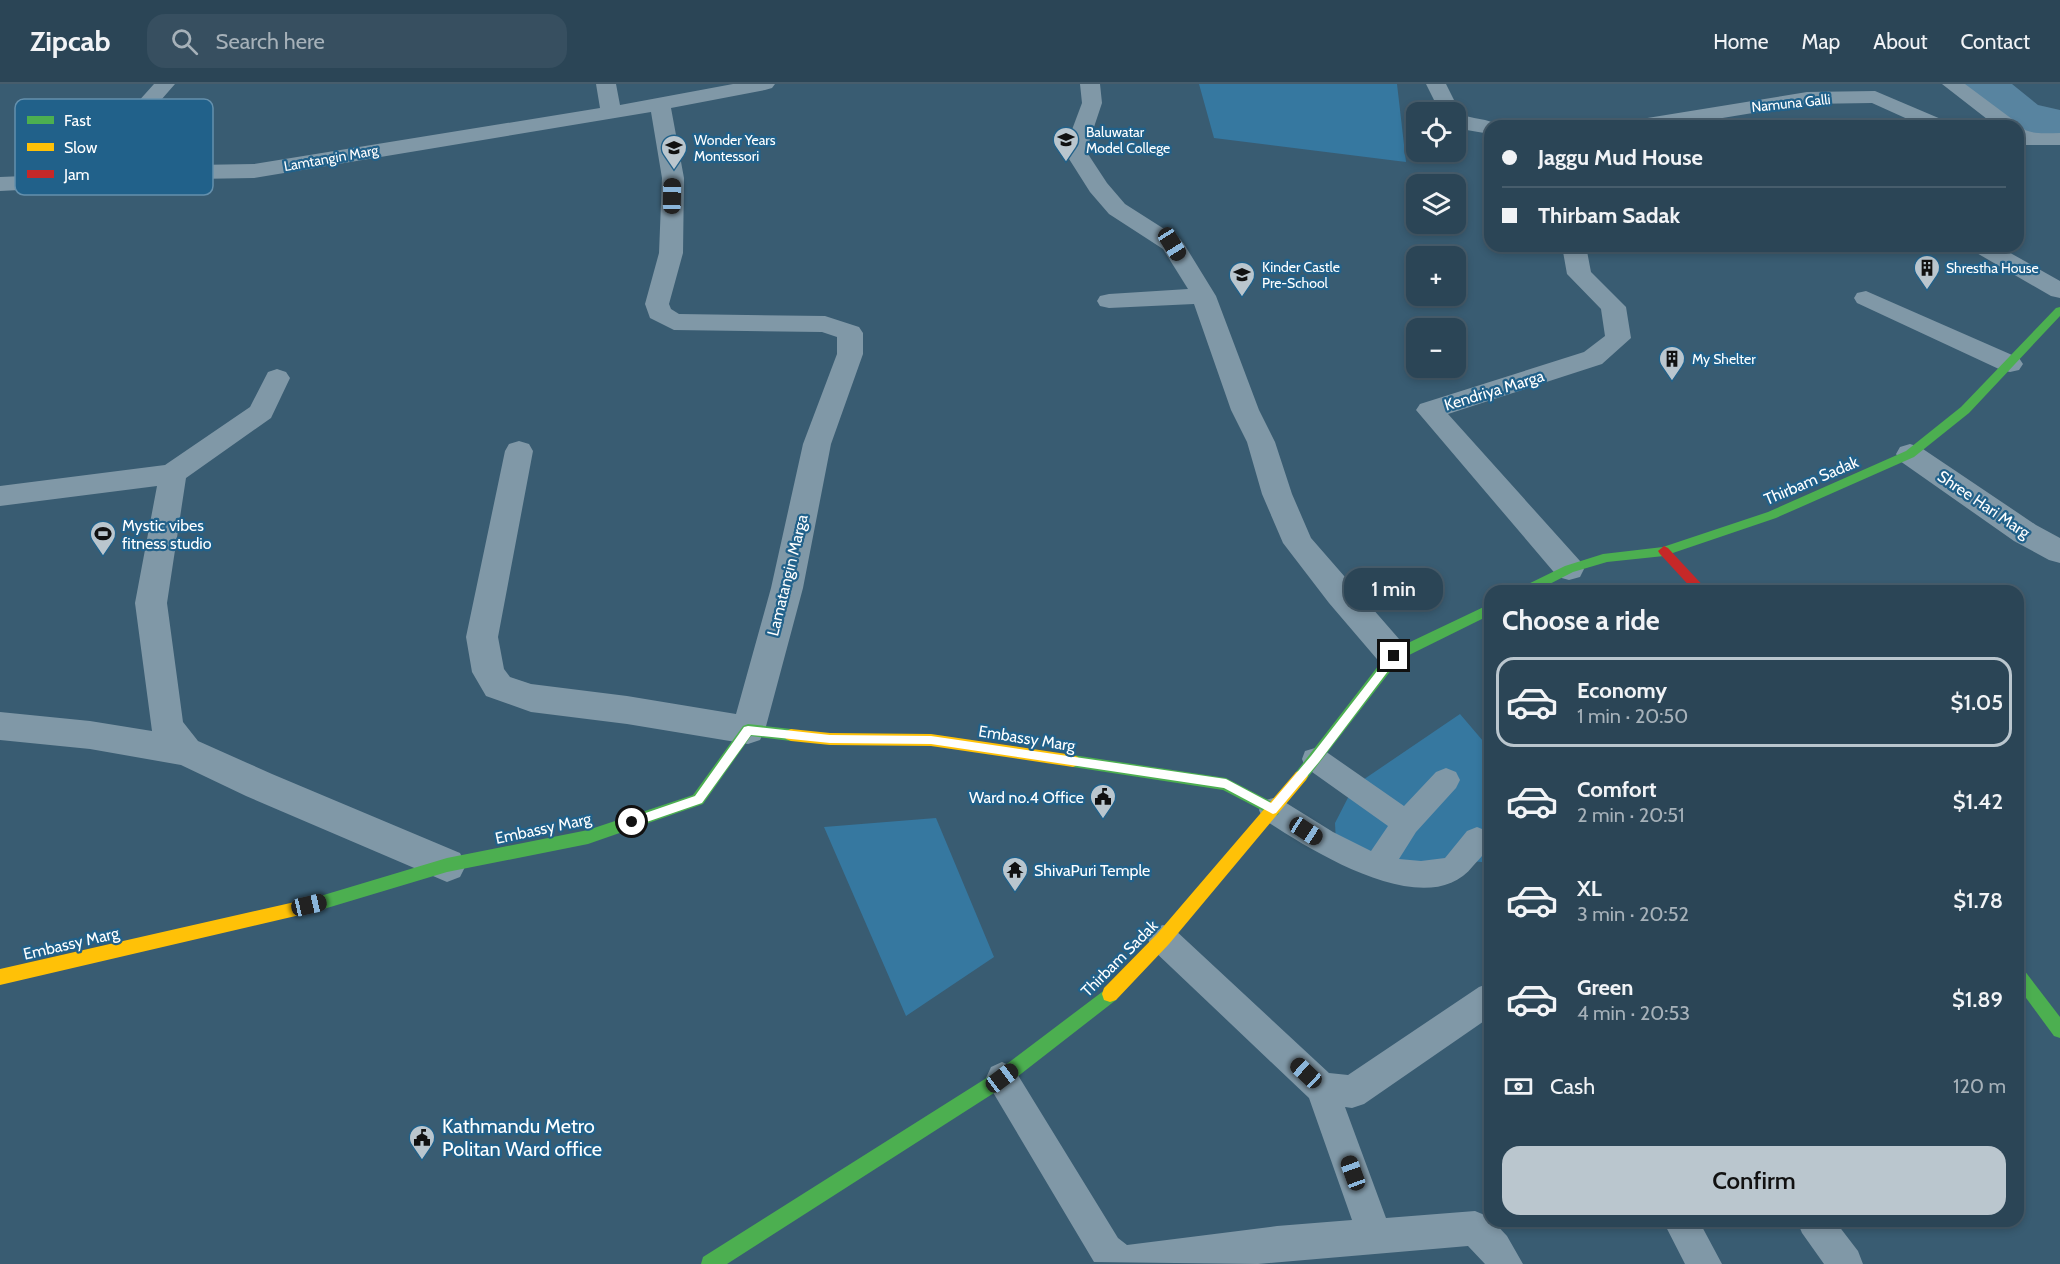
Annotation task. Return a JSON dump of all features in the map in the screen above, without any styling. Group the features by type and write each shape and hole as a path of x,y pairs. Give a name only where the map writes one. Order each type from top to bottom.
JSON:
{"main road":[{"name":"Thirbam Sadak","path":"1537,585 1569,569 1607,557 1664,550 1772,515 1910,454 1965,410 2060,310"},
{"path":"1664,550 1696,585"},
{"name":"Thirbam Sadak","path":"710,1264 1002,1078 1104,1000 1163,939 1273,810 1394,656 1484,612"},
{"name":"Embassy Marg","path":"0,977 332,900 447,865 588,837 698,800 748,730 830,739 931,740 1226,784 1273,810"},
{"path":"2024,983 2060,1030"}],"street":[{"path":"152,99 165,84"},
{"path":"606,84 610,113"},
{"name":"Lamtangin Marg","path":"213,172 254,171 610,113 765,84"},
{"path":"1090,84 1092,103 1075,151 1098,187 1117,209 1172,244 1204,296 1245,410 1261,442 1276,494 1298,543 1394,656"},
{"path":"1436,84 1445,102"},
{"path":"1952,84 2000,120"},
{"name":"Namuna Galli","path":"1672,120 1807,98 1875,97 1927,120"},
{"name":"Lamatangin Marga","path":"660,104 673,178 671,253 657,304 659,313 674,322 825,324 849,333 850,354 817,444 787,588 748,730"},
{"path":"1466,124 1484,127"},
{"path":"2024,137 2060,139"},
{"name":"Lamtangin Marg","path":"0,184 15,183"},
{"name":"Kendriya Marga","path":"1569,569 1430,410 1583,362 1593,358 1618,338 1613,307 1579,274 1575,252"},
{"path":"1992,252 2060,291"},
{"path":"1108,301 1204,296"},
{"path":"1866,298 2010,364"},
{"path":"0,496 172,474 214,447 261,412 277,378"},
{"path":"519,451 482,637 488,672 498,687 531,698 627,710 748,730"},
{"name":"Shree Hari Marg","path":"1910,454 2025,533 2060,552"},
{"path":"172,474 170,499 151,603 167,727 186,752"},
{"path":"0,726 90,735 186,752 259,786 447,865"}],"lane":[{"path":"1315,759 1406,823"},
{"path":"1378,866 1406,823 1446,780"},
{"path":"1273,810 1323,842 1378,866 1417,874 1453,870 1477,840"},
{"path":"1163,939 1322,1088 1375,1236"},
{"path":"1322,1088 1352,1092 1484,1002"},
{"path":"1002,1078 1099,1257 1127,1263 1277,1244 1474,1228 1495,1248 1505,1264"},
{"path":"1683,1227 1704,1264"},
{"path":"1818,1227 1845,1264"}],"shaded area":[{"path":"1199,84 1397,84 1406,162 1214,138"},
{"path":"1460,714 1484,742 1484,862 1465,860 1417,871 1336,843 1335,823 1354,786"},
{"path":"936,818 994,957 906,1016 824,827"}],"waterway":[{"path":"1980,84 2020,117 2060,126"}],"traffic: fast":[{"path":"1537,585 1569,569 1607,557 1664,551 1772,515 1910,454 1965,410 2060,310"},
{"path":"1301,776 1394,656 1484,612"},
{"path":"317,904 447,865 588,837 698,800 748,730 791,735"},
{"path":"1073,761 1226,784 1273,810"},
{"path":"2024,983 2060,1030"},
{"path":"710,1264 1002,1078 1110,994"}],"traffic: slow":[{"path":"791,735 830,739 931,740 1073,761"},
{"path":"1110,994 1163,939 1301,776"},
{"path":"0,977 317,904"}],"traffic: jam":[{"path":"1664,551 1696,585"}],"place":[{"name":"Baluwatar Model College","path":"1066,163"},
{"name":"Wonder Years Montessori","path":"674,171"},
{"name":"Shrestha House","path":"1927,291"},
{"name":"Kinder Castle Pre-School","path":"1242,298"},
{"name":"My Shelter","path":"1672,382"},
{"name":"Mystic vibes fitness studio","path":"103,557"},
{"name":"Ward no.4 Office","path":"1103,820"},
{"name":"ShivaPuri Temple","path":"1015,893"},
{"name":"Kathmandu Metro Politan Ward office","path":"422,1161"}],"route":[{"path":"632,822 698,800 748,730 830,739 931,740 1226,784 1273,810 1394,656"}]}
